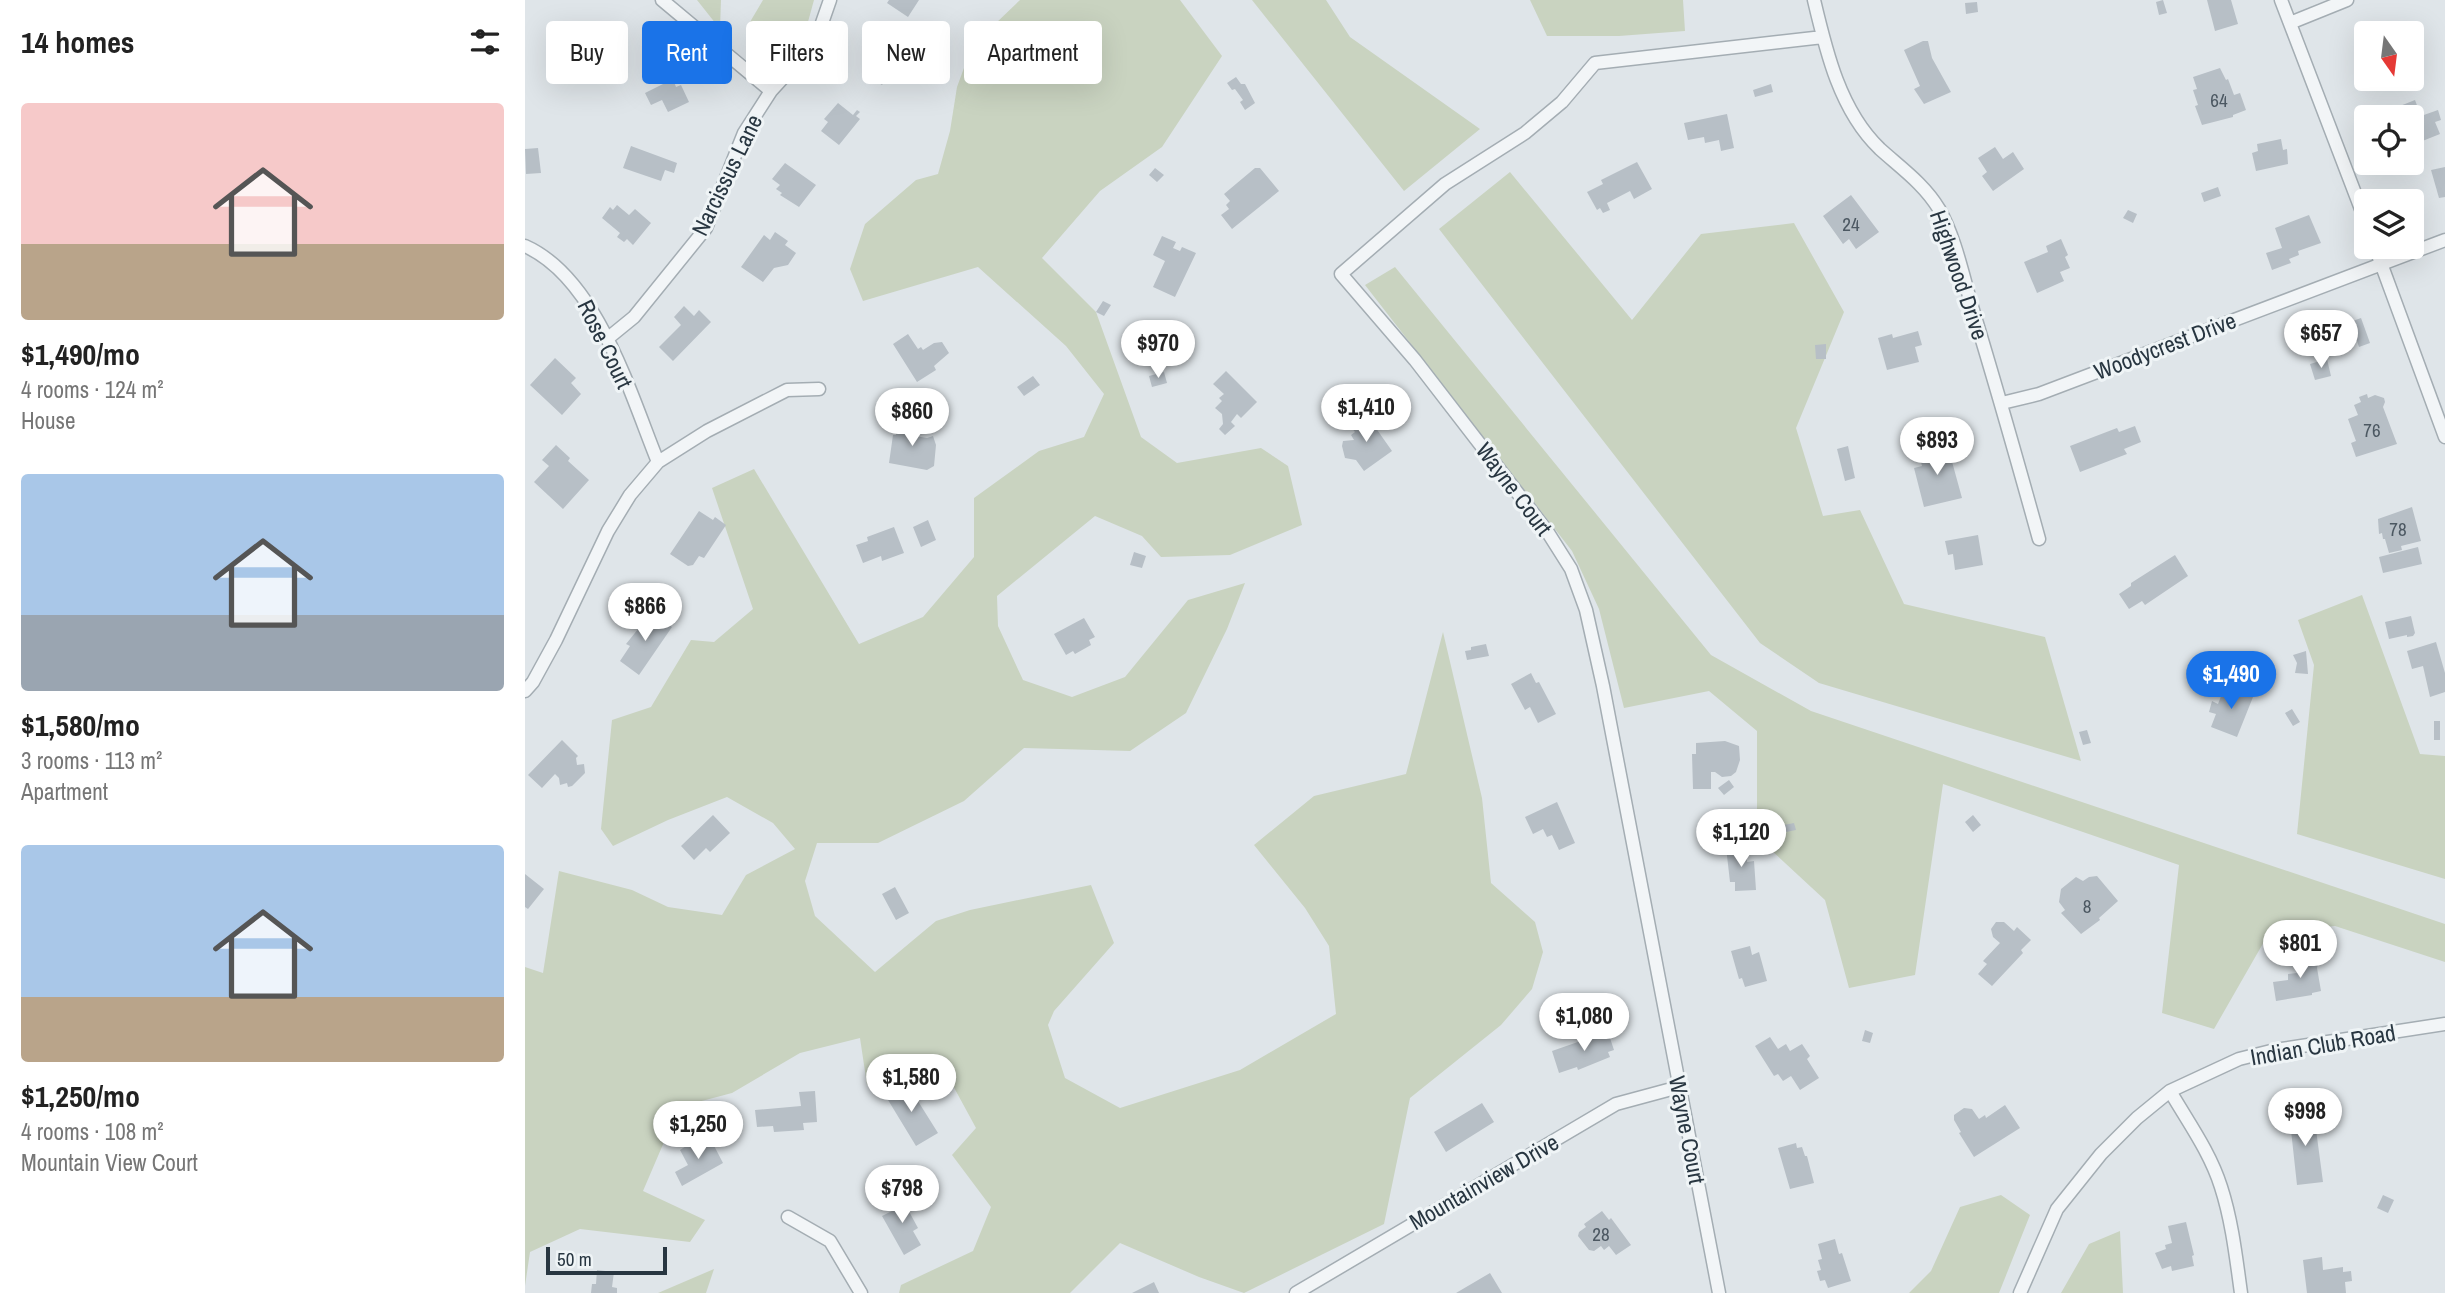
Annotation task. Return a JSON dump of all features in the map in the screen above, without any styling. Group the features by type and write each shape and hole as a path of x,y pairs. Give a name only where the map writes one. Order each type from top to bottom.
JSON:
{"street":[{"path":"662,0 771,91"},
{"name":"Narcissus Lane","path":"607,338 634,317 706,228 744,133 771,91 815,44 830,0"},
{"name":"Highwood Drive","path":"1814,0 1839,84 1856,120 1879,148 1923,187 1939,209 2001,403 2039,539"},
{"path":"2281,0 2354,191"},
{"path":"2290,23 2347,0"},
{"name":"Wayne Court","path":"1719,1293 1603,687 1585,610 1571,569 1547,531 1415,360 1341,274 1445,184 1525,133 1562,102 1595,63 1823,37"},
{"name":"Woodycrest Drive","path":"2001,403 2039,394 2445,240"},
{"name":"Rose Court","path":"525,246 562,271 583,296 607,338 658,462"},
{"path":"2380,259 2445,437"},
{"path":"525,691 556,640 608,531 630,495 658,462 707,431 787,390 819,389"},
{"name":"Indian Club Road","path":"2020,1293 2057,1209 2101,1154 2137,1118 2170,1091 2239,1059 2275,1050 2445,1024"},
{"name":"Mountainview Drive","path":"1296,1293 1616,1104 1679,1087"},
{"path":"2170,1091 2203,1146 2221,1186 2234,1239 2241,1293"},
{"path":"788,1217 830,1241 861,1293"}],"green space":[{"path":"697,0 721,0 720,21 714,21"},
{"path":"763,0 814,0 808,21 751,21"},
{"path":"1020,0 1180,0 1222,56 1162,147 1100,191 1042,258 1096,312 1141,437 1177,463 1261,448 1288,466 1302,525 1230,555 1161,557 1142,536 1095,516 997,596 998,626 1023,680 1072,697 1125,677 1188,600 1245,583 1227,629 1186,713 1130,751 1024,748 964,801 878,843 817,843 805,881 815,916 875,972 936,921 970,910 1091,885 1114,943 1054,1011 1048,1025 1065,1078 1120,1108 1240,1070 1336,1014 1329,946 1305,908 1254,845 1314,796 1406,774 1443,632 1482,798 1491,883 1535,922 1543,952 1532,989 1501,1025 1410,1098 1384,1224 1244,1293 1120,1243 1070,1293 899,1293 901,1285 973,1251 991,1207 952,1155 976,1128 945,1071 923,1063 867,1085 860,1038 800,1053 732,1093 679,1107 643,1191 705,1220 690,1242 580,1229 530,1252 525,1286 525,967 543,973 559,871 632,890 668,907 722,915 746,875 795,849 773,823 727,797 668,820 613,846 601,829 612,720 651,707 691,640 714,642 753,609 712,488 754,469 859,644 923,617 974,557 974,498 1039,451 1084,437 1104,394 1066,346 978,267 863,301 850,269 865,224 916,180 938,174 950,131 957,87 964,68 964,84 1102,84 1102,21 998,21"},
{"path":"1252,0 1326,0 1350,37 1480,129 1404,191"},
{"path":"1530,0 1683,0 1685,31 1619,36 1547,36"},
{"path":"1510,172 1632,320 1701,234 1794,223 1844,312 1796,428 1823,516 1860,510 1904,604 2045,637 2081,761 1819,683 1760,643 1439,229"},
{"path":"1395,267 1711,655 1811,711 2445,924 2445,962 2335,926 2269,933 2214,1029 2162,1013 2179,865 1943,784 1915,975 1849,988 1825,900 1757,837 1757,731 1709,691 1624,708 1599,609 1572,551 1365,285"},
{"path":"2362,595 2420,754 2445,756 2445,879 2297,834 2314,665 2298,620"},
{"path":"2001,1195 2030,1215 1999,1293 1909,1293 1931,1271 1960,1207"},
{"path":"2120,1231 2123,1293 2061,1293 2089,1244"},
{"path":"714,1269 706,1293 658,1293"}],"building":[{"path":"889,0 919,0 908,17 887,3"},
{"path":"2163,0 2167,13 2159,15 2156,2"},
{"path":"2207,0 2231,0 2238,24 2215,31"},
{"path":"1977,2 1978,12 1966,14 1965,3"},
{"path":"1928,41 1932,58 1951,92 1924,104 1914,89 1920,86 1904,50"},
{"path":"2220,68 2234,95 2240,93 2246,110 2233,117 2202,125 2195,106 2198,105 2193,90 2197,89 2193,77"},
{"path":"1236,77 1241,84 1245,84 1255,103 1245,110 1240,102 1243,100 1227,83"},
{"path":"663,84 675,84 676,87 681,85 689,102 668,112 662,100 651,105 645,93"},
{"path":"1771,84 1773,92 1755,97 1753,90"},
{"path":"2415,100 2417,105 2402,105"},
{"path":"838,103 853,115 857,110 860,112 856,116 860,119 839,145 821,131 828,122 824,119"},
{"path":"2438,110 2441,120 2435,122 2440,134 2424,140 2424,115"},
{"path":"1727,114 1734,148 1721,151 1719,140 1705,143 1704,137 1688,140 1684,123"},
{"path":"2281,139 2283,150 2287,149 2288,164 2256,171 2252,153 2258,151 2257,144"},
{"path":"631,146 677,163 674,173 665,170 661,181 623,168"},
{"path":"1995,147 2003,159 2013,152 2024,169 1993,191 1982,176 1987,172 1978,158"},
{"path":"538,148 541,173 526,174 525,149"},
{"path":"1637,162 1652,189 1634,199 1630,191 1607,203 1610,210 1603,213 1600,208 1597,210 1587,192 1603,184 1601,180"},
{"path":"785,163 816,185 799,207 780,195 782,193 776,189 780,185 772,179"},
{"path":"2445,167 2445,197 2439,198 2431,170"},
{"path":"1155,168 1164,175 1157,182 1149,175"},
{"path":"1255,168 1260,168 1279,191 1232,229 1221,215 1229,209 1226,205 1230,201 1224,194"},
{"path":"2218,187 2221,196 2204,202 2201,193"},
{"path":"1851,195 1879,232 1856,249 1849,239 1843,244 1823,216"},
{"path":"617,205 629,215 635,209 651,223 633,245 627,239 624,242 617,237 620,233 602,218 610,207 613,210"},
{"path":"2128,210 2137,214 2133,223 2123,218"},
{"path":"2309,215 2321,243 2298,251 2299,255 2289,259 2291,263 2272,270 2266,253 2282,248 2275,228"},
{"path":"775,232 788,241 785,245 796,253 788,265 774,268 763,282 741,267 764,235 770,240"},
{"path":"1162,236 1176,242 1173,248 1180,251 1182,247 1196,253 1175,297 1153,287 1165,261 1153,255"},
{"path":"2061,239 2070,268 2060,272 2064,281 2037,293 2024,262 2048,252 2046,246"},
{"path":"1103,301 1111,305 1104,316 1096,312"},
{"path":"684,306 694,316 699,310 711,322 673,361 659,347 681,325 674,317"},
{"path":"2361,318 2370,343 2359,347 2357,341 2323,351 2319,341 2323,340 2320,333"},
{"path":"1918,331 1922,345 1915,347 1919,362 1887,370 1878,338 1892,334 1893,338"},
{"path":"908,334 918,349 921,347 923,350 934,343 942,342 949,353 934,366 936,370 917,382 893,344"},
{"path":"1826,344 1826,359 1816,359 1815,345"},
{"path":"555,358 576,378 571,383 581,394 562,415 530,385"},
{"path":"2327,359 2331,376 2315,380 2310,364"},
{"path":"1226,371 1257,402 1241,418 1237,414 1231,422 1235,426 1225,435 1219,429 1223,424 1222,414 1215,408 1222,401 1219,398 1224,394 1213,384"},
{"path":"1164,372 1167,383 1152,387 1149,376"},
{"path":"1033,376 1040,385 1024,396 1017,387"},
{"path":"2367,394 2368,398 2375,395 2384,398 2383,407 2397,444 2356,457 2351,443 2356,441 2348,419 2358,415 2354,405 2361,402 2359,397"},
{"path":"1366,414 1392,451 1364,471 1356,460 1345,458 1342,446 1343,441 1354,440 1351,435 1355,432 1350,426"},
{"path":"898,419 917,422 915,436 933,436 936,445 934,466 927,470 889,463"},
{"path":"2135,426 2141,442 2124,449 2127,454 2080,472 2070,446 2117,428 2119,432"},
{"path":"1942,443 1946,459 1951,458 1962,498 1924,507 1914,468 1922,466 1918,449"},
{"path":"556,445 570,458 568,461 589,480 563,509 534,482 549,466 542,460"},
{"path":"1848,446 1855,478 1845,481 1837,449"},
{"path":"2412,507 2421,541 2401,546 2402,550 2389,553 2382,533 2379,534 2378,519"},
{"path":"699,511 726,525 704,558 699,556 693,565 688,566 670,554"},
{"path":"928,520 936,540 921,547 913,527"},
{"path":"894,527 904,553 882,561 881,556 863,563 856,545 868,541 867,537"},
{"path":"1978,535 1983,565 1955,570 1953,554 1948,555 1945,541"},
{"path":"2418,547 2422,564 2383,573 2379,557"},
{"path":"1134,552 1146,556 1142,568 1130,565"},
{"path":"2175,555 2188,576 2145,605 2142,601 2129,609 2119,594 2131,586 2131,583"},
{"path":"651,613 672,627 639,675 620,661 630,646 626,644"},
{"path":"2411,616 2415,633 2413,636 2389,639 2385,622"},
{"path":"1084,618 1095,637 1089,640 1091,645 1075,654 1073,651 1066,655 1054,634"},
{"path":"2436,642 2445,673 2445,692 2430,697 2423,666 2412,669 2407,651"},
{"path":"1486,644 1489,656 1467,660 1465,651"},
{"path":"2306,651 2308,674 2295,673 2297,663 2293,655"},
{"path":"1531,673 1536,683 1539,682 1556,714 1538,723 1530,707 1525,710 1511,684"},
{"path":"2225,686 2253,697 2237,737 2211,727 2216,714 2209,712 2212,701 2218,704"},
{"path":"2292,709 2300,722 2293,726 2285,713"},
{"path":"2434,721 2440,721 2440,740 2434,740"},
{"path":"2087,730 2091,743 2083,745 2079,732"},
{"path":"562,740 578,756 577,765 584,764 585,773 568,787 567,783 560,785 555,774 542,788 528,775"},
{"path":"1725,741 1739,746 1740,760 1736,772 1722,777 1711,772 1711,789 1693,789 1692,754 1696,754 1696,743"},
{"path":"1729,780 1734,787 1724,795 1718,788"},
{"path":"1557,802 1575,843 1559,850 1552,835 1547,837 1543,829 1533,834 1525,817"},
{"path":"713,815 730,833 710,852 706,848 694,860 681,846"},
{"path":"1973,815 1981,825 1973,832 1965,822"},
{"path":"1794,823 1796,830 1786,832 1784,825"},
{"path":"1746,846 1747,862 1754,861 1756,890 1735,891 1735,882 1730,882 1726,847"},
{"path":"525,874 544,889 528,909 525,907"},
{"path":"2097,876 2118,901 2099,918 2100,920 2081,934 2061,913 2065,910 2059,902 2061,889 2076,877 2083,881"},
{"path":"895,887 909,913 896,920 882,894"},
{"path":"1996,922 2004,922 2014,931 2017,927 2031,940 2021,950 2023,953 1992,986 1978,974 1987,964 1983,961 2000,943 1993,937 1991,929"},
{"path":"1750,946 1752,955 1759,952 1767,981 1745,987 1742,978 1739,979 1731,951"},
{"path":"2308,951 2321,953 2317,968 2321,991 2276,1001 2273,982 2288,980 2288,974 2297,973 2295,961 2306,959"},
{"path":"1607,1029 1614,1050 1608,1052 1610,1057 1578,1070 1577,1067 1559,1073 1552,1051 1598,1035 1597,1032"},
{"path":"1865,1030 1873,1033 1870,1043 1862,1041"},
{"path":"1770,1037 1778,1049 1786,1044 1790,1051 1802,1044 1810,1056 1807,1059 1819,1078 1800,1090 1791,1076 1783,1081 1778,1074 1774,1076 1755,1046"},
{"path":"906,1082 938,1133 916,1146 885,1095"},
{"path":"815,1091 817,1122 803,1123 804,1130 774,1132 773,1126 757,1127 755,1110 801,1106 799,1092"},
{"path":"1482,1103 1494,1122 1446,1152 1434,1132"},
{"path":"2005,1105 2020,1128 1974,1157 1959,1133 1961,1132 1954,1115 1964,1108 1972,1109 1979,1119 1985,1115 1986,1118"},
{"path":"2310,1109 2312,1122 2315,1122 2323,1182 2297,1185 2289,1112"},
{"path":"710,1138 723,1163 682,1186 675,1172 688,1165 680,1150 691,1143 694,1147"},
{"path":"1796,1143 1797,1148 1802,1147 1807,1156 1814,1183 1790,1189 1778,1148"},
{"path":"900,1195 918,1228 913,1231 921,1245 904,1255 882,1216 892,1211 887,1202"},
{"path":"2383,1195 2394,1200 2388,1213 2377,1208"},
{"path":"1602,1211 1609,1220 1611,1218 1631,1245 1616,1255 1609,1246 1604,1250 1601,1246 1594,1251 1589,1250 1578,1236 1586,1227 1584,1224"},
{"path":"2186,1222 2194,1266 2172,1271 2171,1266 2162,1269 2155,1253 2166,1249 2165,1245 2172,1243 2168,1226"},
{"path":"1835,1239 1851,1281 1828,1288 1825,1280 1820,1281 1817,1271 1821,1270 1818,1260 1822,1259 1818,1244"},
{"path":"2322,1257 2323,1270 2343,1267 2343,1272 2351,1271 2352,1281 2345,1282 2346,1293 2307,1293 2303,1260"},
{"path":"597,1270 614,1272 612,1287 617,1288 617,1293 591,1293 592,1284 596,1284"},
{"path":"1490,1273 1502,1293 1456,1293"},
{"path":"1154,1282 1159,1293 1132,1293"}]}
